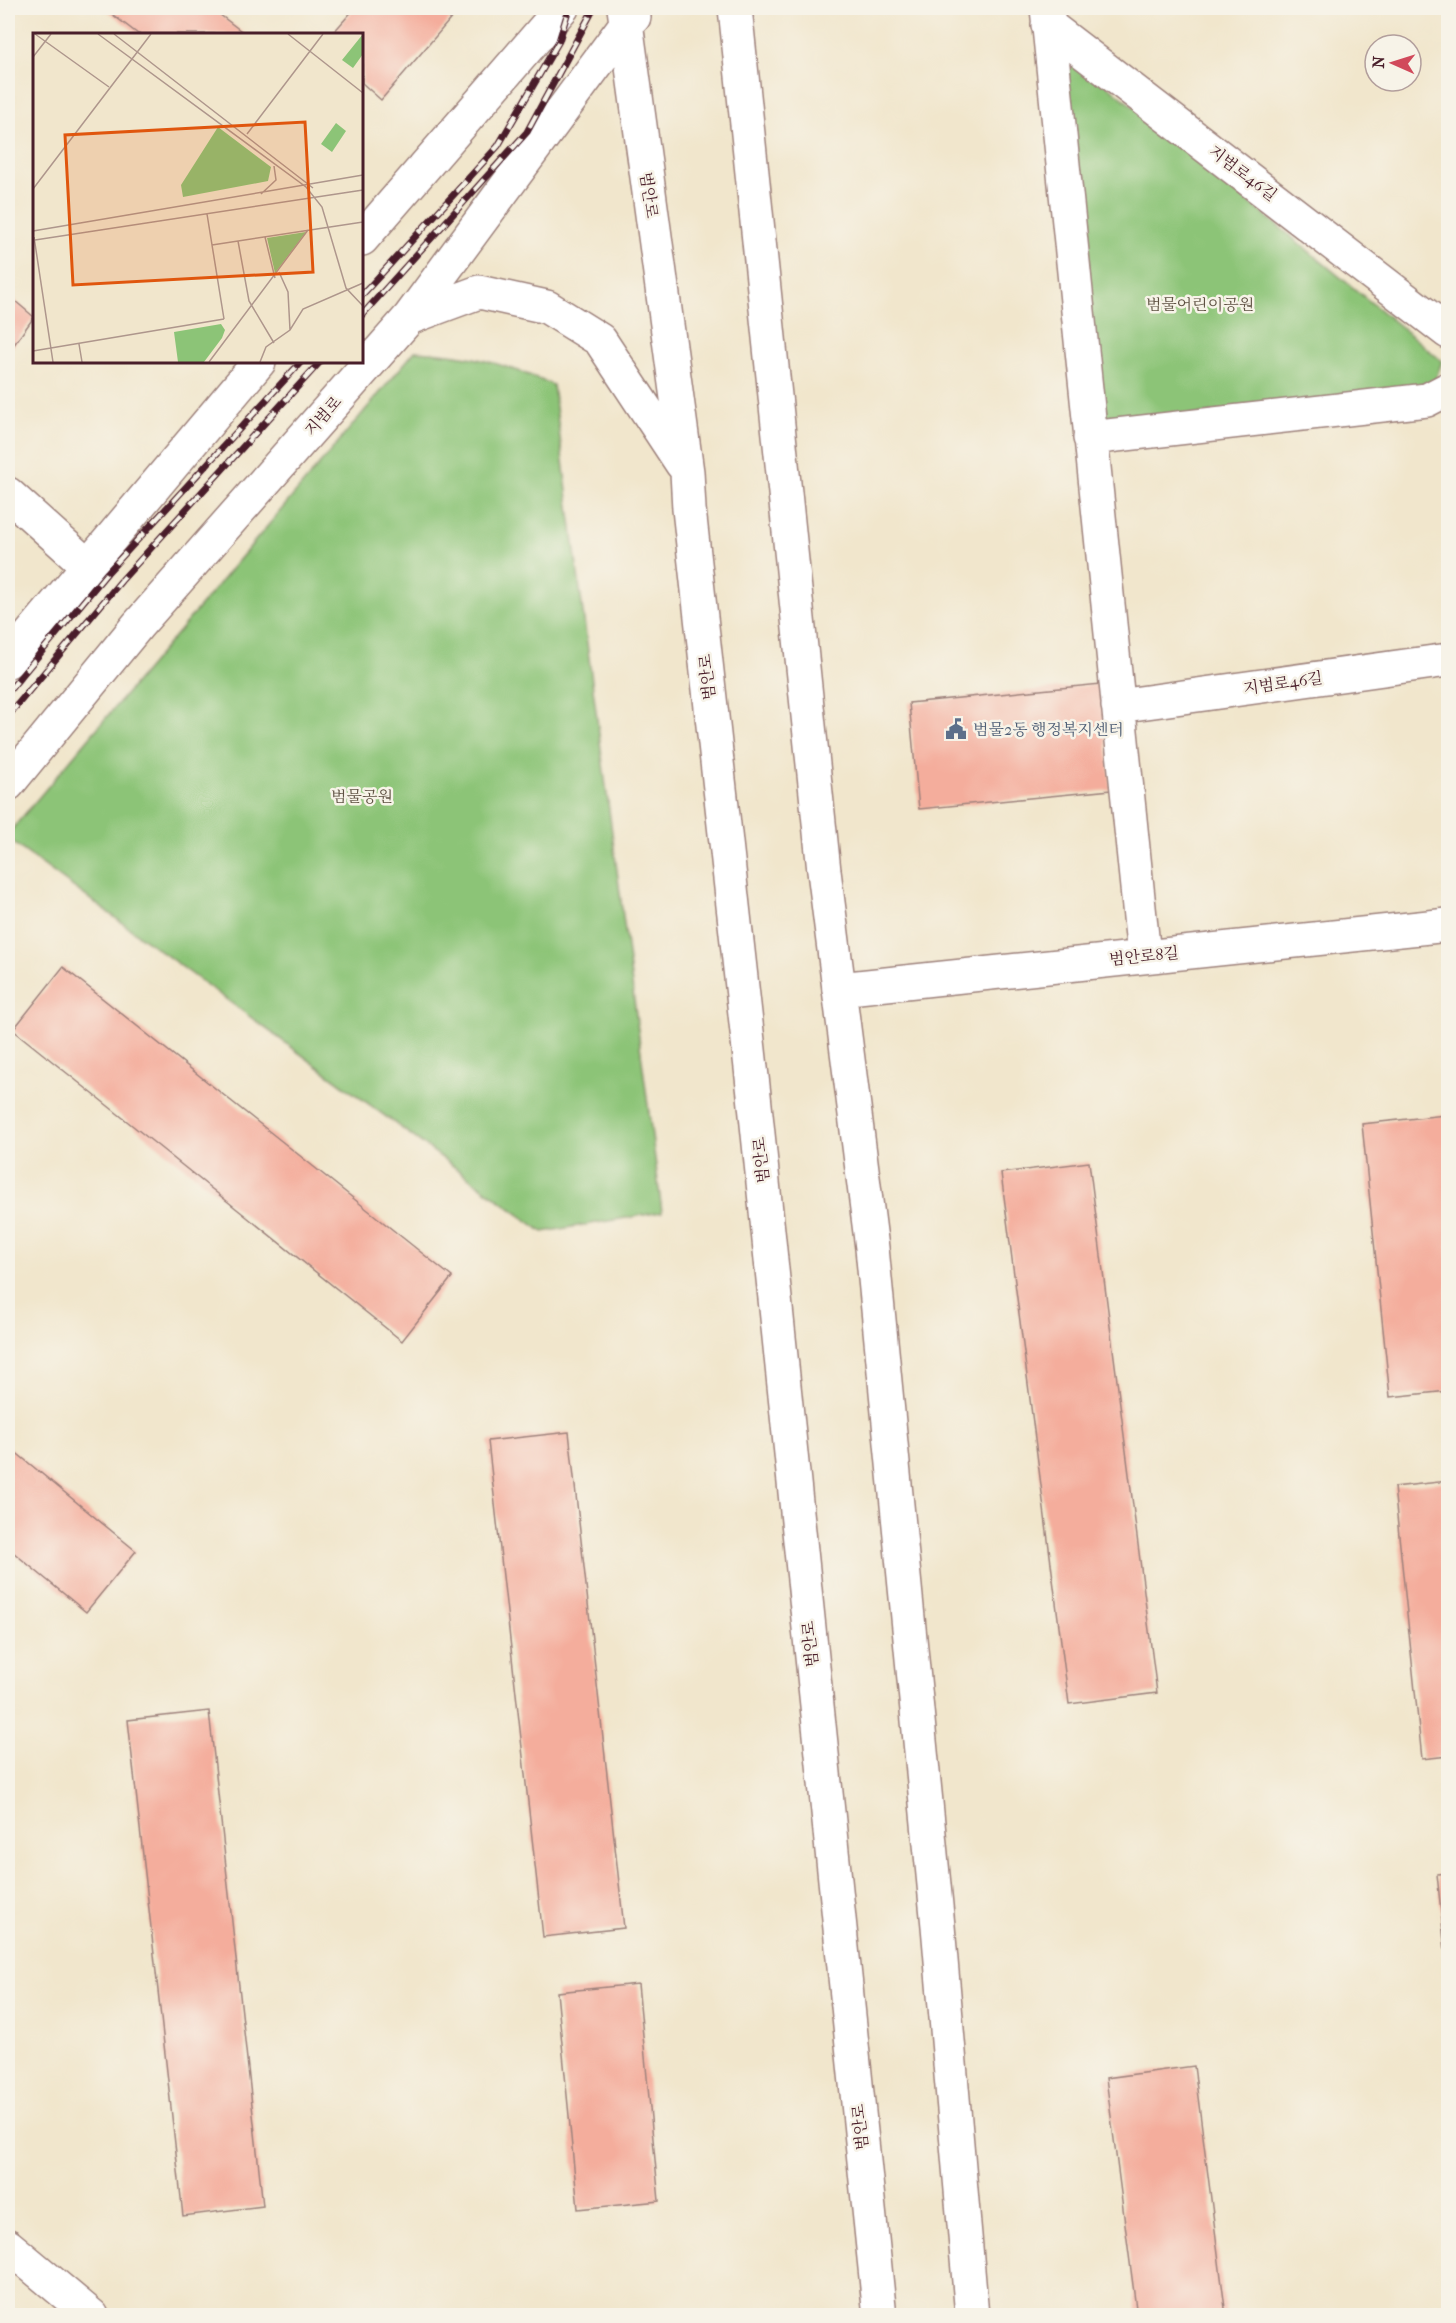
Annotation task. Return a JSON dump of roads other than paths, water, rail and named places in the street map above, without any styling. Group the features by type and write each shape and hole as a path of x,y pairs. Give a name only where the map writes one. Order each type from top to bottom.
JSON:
{"main road":[{"path":"363,238 562,8"},
{"path":"735,8 824,871 872,1248 937,1914 972,2316"},
{"name":"지범로","path":"8,784 138,625 409,318 632,13"},
{"name":"범안로","path":"632,13 687,472 880,2316"},
{"name":"지범로46길","path":"1048,16 1445,324"},
{"name":"지범로46길","path":"1048,16 1144,956"},
{"path":"409,318 479,292 547,307 600,340 687,472"},
{"path":"8,661 258,363"},
{"path":"1090,438 1427,400 1449,389"},
{"path":"8,494 88,566"},
{"name":"지범로46길","path":"1118,706 1449,660"},
{"name":"범안로8길","path":"839,989 1449,926"},
{"path":"8,2246 92,2316"}],"railway":[{"path":"363,294 498,146 559,41 569,8"},
{"path":"363,314 527,132 594,8"},
{"path":"8,692 107,573 300,363"},
{"path":"8,716 121,581 319,363"}],"place":[{"name":"범물2동 행정복지센터","path":"956,729"}],"park label":[{"name":"범물어린이공원","path":"1200,304"},
{"name":"범물공원","path":"362,796"}]}
